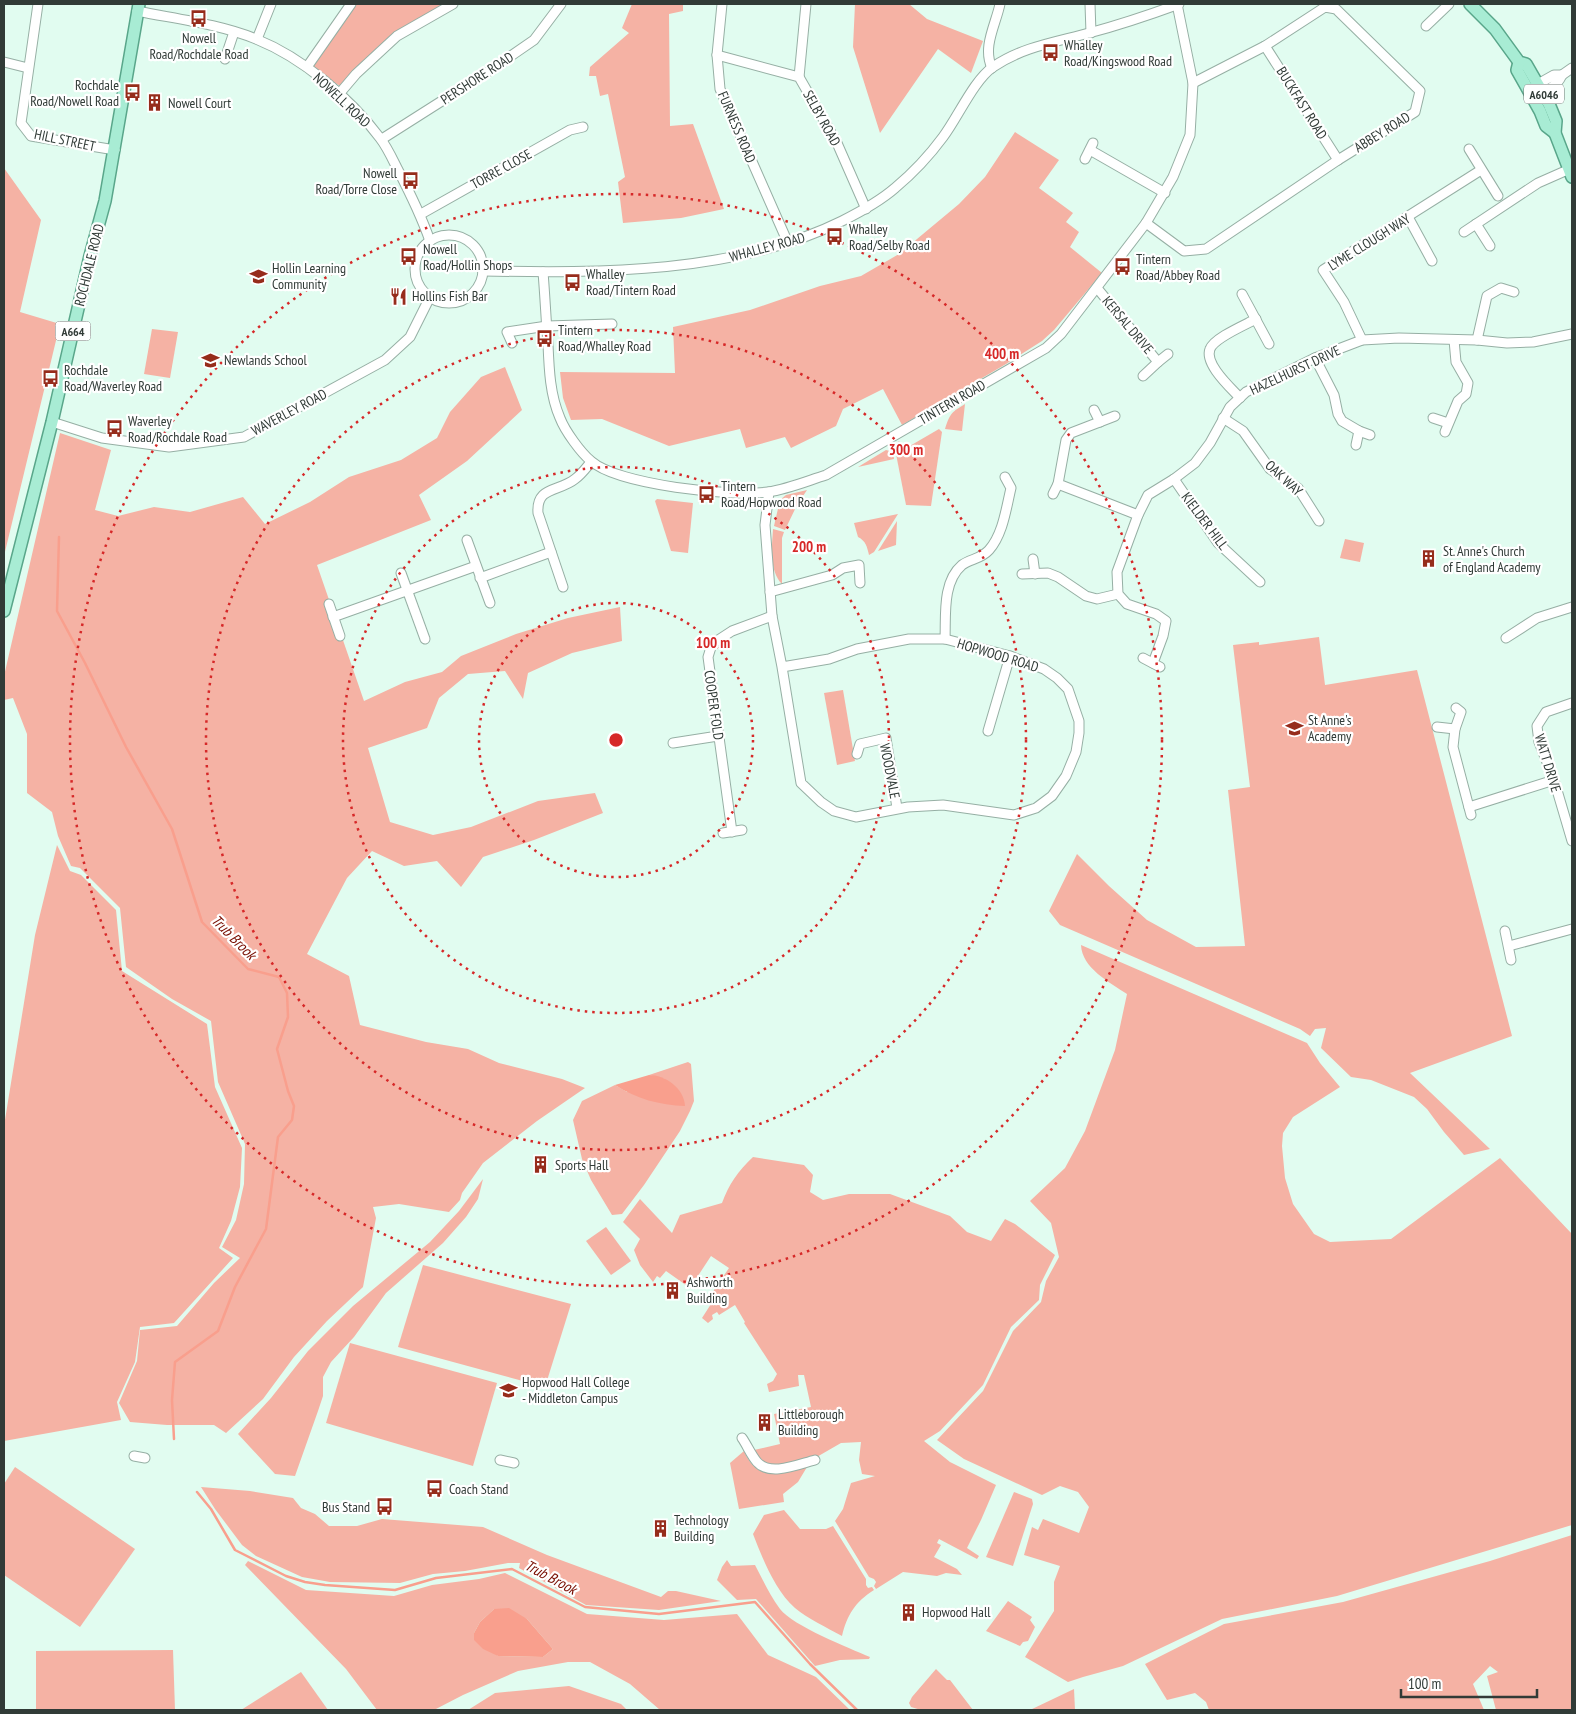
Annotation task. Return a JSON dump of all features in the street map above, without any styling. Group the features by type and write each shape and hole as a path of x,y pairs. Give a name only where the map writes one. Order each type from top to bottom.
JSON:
{"main road":[{"name":"A6046","path":"1470,4 1495,30 1519,62 1526,64 1541,89 1556,121 1555,133 1571,172"},
{"name":"ROCHDALE ROAD","path":"4,610 52,422 90,256 105,201 138,7"},
{"name":"A6046","path":"1519,62 1517,70 1546,126 1555,133"}],"street":[{"path":"4,62 28,68 38,4"},
{"path":"256,39 271,4"},
{"path":"306,68 351,4"},
{"path":"339,94 356,74 397,36 453,4"},
{"name":"PERSHORE ROAD","path":"382,139 490,71 534,40 561,4"},
{"name":"FURNESS ROAD","path":"722,4 717,55 720,89 788,243"},
{"path":"799,77 806,4"},
{"path":"992,68 988,58 990,38 1000,4"},
{"path":"1090,4 1091,33"},
{"name":"WHALLEY ROAD","path":"483,271 544,272 660,267 728,258 788,243 823,231 866,210 893,191 917,168 943,138 977,84 992,68 1030,48 1091,33 1178,4"},
{"name":"TINTERN ROAD","path":"544,272 552,393 560,420 572,439 591,462 618,475 648,483 696,490 769,492 826,475 1046,348 1061,334 1146,223 1173,177 1190,135 1193,83 1178,4"},
{"path":"1426,26 1449,4"},
{"name":"NOWELL ROAD","path":"138,7 256,39 306,68 339,94 382,139 421,214 430,241"},
{"name":"ABBEY ROAD","path":"1146,223 1184,251 1206,249 1338,160 1415,112 1420,91 1336,9 1325,7 1265,46 1193,83"},
{"path":"225,58 234,32"},
{"name":"BUCKFAST ROAD","path":"1265,46 1338,160"},
{"name":"SELBY ROAD","path":"717,55 799,77 837,143 866,210"},
{"name":"HILL STREET","path":"28,68 21,122 31,136 115,150"},
{"path":"1531,94 1541,89 1554,75 1562,75 1572,68"},
{"name":"TORRE CLOSE","path":"421,214 570,130 583,127"},
{"path":"1085,159 1091,146 1165,193"},
{"path":"1469,149 1498,196"},
{"name":"LYME CLOUGH WAY","path":"1362,340 1344,302 1323,270 1481,170"},
{"path":"1464,232 1538,183 1571,172"},
{"path":"1408,217 1421,252 1432,261"},
{"path":"1476,224 1490,246"},
{"path":"450,235 466,240 478,250 482,260 483,271 479,285 469,297 449,303 430,297 422,288 417,279 416,268 420,253 430,241 440,236 450,235"},
{"name":"KERSAL DRIVE","path":"1097,288 1158,362"},
{"path":"1478,340 1487,296 1500,288 1514,292"},
{"path":"1242,294 1269,344"},
{"name":"WAVERLEY ROAD","path":"52,422 102,438 169,447 244,437 386,360 410,337 430,297"},
{"path":"1240,398 1212,365 1209,357 1210,349 1217,341 1256,319"},
{"path":"512,343 507,332 547,326 612,324"},
{"name":"HAZELHURST DRIVE","path":"1118,594 1117,572 1138,515 1148,496 1195,463 1210,443 1230,407 1246,392 1315,358 1362,340 1398,338 1478,340 1507,343 1533,342 1572,334"},
{"path":"1433,418 1446,428 1458,401 1466,394 1468,383 1456,362 1454,340"},
{"name":"KERSAL DRIVE","path":"1143,376 1168,354"},
{"path":"1315,358 1334,395 1338,414 1342,421 1370,435"},
{"path":"1094,410 1100,422"},
{"path":"1053,494 1058,484 1066,440 1071,433 1115,416"},
{"name":"OAK WAY","path":"1223,418 1243,431 1270,469 1298,488 1315,506 1318,521"},
{"path":"1356,445 1359,431"},
{"path":"563,587 537,506 539,499 551,490 574,480 591,462"},
{"path":"945,639 947,594 952,579 962,565 977,559 989,550 997,538 1011,488 1005,477"},
{"name":"KIELDER HILL","path":"1174,479 1218,543 1250,566 1260,582"},
{"path":"1058,484 1138,515"},
{"name":"HOPWOOD ROAD","path":"769,492 765,525 772,616 801,783 834,811 856,817 897,808 944,805 1014,815 1036,808 1052,796 1066,776 1076,752 1083,722 1068,689 1044,669 1010,656 945,639 910,639 857,649 829,659 782,667"},
{"path":"467,540 490,603"},
{"path":"480,578 551,552"},
{"path":"1033,559 1035,574"},
{"path":"770,592 832,575 842,568 859,565 860,583"},
{"path":"333,617 476,566"},
{"path":"400,573 426,639"},
{"path":"1022,574 1048,574 1058,577 1086,596 1097,599 1118,594 1127,604 1156,614 1166,621 1156,665 1143,658"},
{"path":"329,604 340,636"},
{"path":"1506,638 1537,618 1572,608"},
{"name":"COOPER FOLD","path":"742,830 728,832 708,657 712,644 732,631 772,616"},
{"path":"988,731 1010,656"},
{"name":"WATT DRIVE","path":"1572,702 1546,712 1538,726 1539,742 1554,780 1572,842"},
{"path":"1456,708 1461,712 1453,747 1470,811 1554,780"},
{"path":"1437,727 1456,729"},
{"path":"674,743 718,736"},
{"name":"WOODVALE","path":"857,754 860,744 886,738 897,808"},
{"path":"1509,946 1572,928"},
{"path":"1505,932 1511,960"},
{"path":"742,1438 756,1461 764,1467 788,1467 815,1460"},
{"path":"134,1456 145,1458"},
{"path":"500,1460 514,1463"}],"shaded area":[{"path":"354,4 449,4 396,33 342,87 307,67"},
{"path":"632,4 683,4 683,11 669,14 670,126 693,124 724,209 681,218 623,223 618,182 625,177 608,94 600,96 596,76 589,76 590,67 629,33 622,28"},
{"path":"855,4 909,4 927,19 983,41 971,73 938,49 880,133 853,47"},
{"path":"1015,132 1059,160 1039,188 1073,213 1066,222 1079,232 1070,247 1102,273 1054,330 1042,341 902,425 883,389 843,409 836,426 791,448 785,437 746,448 740,429 669,446 602,419 571,420 563,398 560,372 675,373 673,327 750,310 820,286 861,276 899,254 959,204 985,177"},
{"path":"4,168 41,220 20,312 60,324 4,556"},
{"path":"152,329 178,332 170,378 144,374"},
{"path":"505,367 522,410 467,461 419,495 431,520 317,565 364,701 405,682 442,672 461,656 516,634 568,618 620,607 622,641 572,653 528,673 523,699 505,671 468,674 439,698 427,728 368,748 390,822 433,835 471,827 538,801 595,793 603,813 534,840 483,857 461,887 437,861 404,866 372,851 347,878 307,954 349,976 360,1025 426,1042 468,1049 499,1063 562,1079 585,1088 537,1121 483,1163 462,1193 460,1200 449,1212 399,1204 373,1207 376,1218 363,1287 327,1321 294,1357 263,1399 226,1433 214,1425 167,1425 130,1422 119,1403 137,1361 140,1330 177,1326 214,1283 240,1258 222,1247 236,1220 244,1184 245,1144 218,1082 211,1021 172,999 126,967 120,908 80,868 71,866 58,836 52,812 27,793 27,734 13,698 4,700 4,676 60,433 111,450 95,510 118,516 154,507 190,512 243,497 265,524 310,502 349,477 401,460 437,438 450,412 481,377"},
{"path":"965,404 962,431 945,429 952,413"},
{"path":"939,429 942,432 931,506 906,505 896,454"},
{"path":"886,450 893,452 894,459 858,467"},
{"path":"807,490 797,505 785,530 774,526 780,500 786,495"},
{"path":"657,499 693,503 688,553 671,551 655,501"},
{"path":"898,514 874,552 869,555 864,542 858,537 854,523"},
{"path":"897,521 896,545 878,551"},
{"path":"773,529 784,532 782,538 782,584 773,565"},
{"path":"1345,539 1364,543 1360,562 1340,558"},
{"path":"1319,637 1325,685 1417,670 1512,1036 1410,1073 1490,1149 1464,1155 1427,1109 1414,1097 1371,1080 1351,1077 1321,1048 1326,1028 1315,1029 1310,1036 1300,1029 1060,925 1049,911 1077,854 1147,920 1196,947 1245,946 1228,790 1250,787 1233,645 1259,642 1259,645"},
{"path":"843,690 855,761 837,765 824,693"},
{"path":"57,845 70,871 81,875 116,910 122,971 207,1024 215,1087 242,1148 240,1187 231,1221 219,1248 233,1258 174,1323 140,1327 135,1362 117,1402 121,1420 4,1441 4,1126 35,935"},
{"path":"1081,945 1307,1043 1320,1063 1340,1087 1293,1117 1283,1133 1282,1146 1285,1178 1293,1204 1314,1234 1330,1242 1391,1239 1500,1158 1572,1234 1572,1525 1337,1596 1222,1619 1123,1666 1068,1682 1025,1657 1054,1611 1054,1582 1060,1566 1024,1555 1032,1527 1038,1530 1043,1519 1079,1533 1089,1507 1078,1492 1060,1486 1042,1495 964,1459 937,1440 983,1391 1013,1331 1041,1302 1046,1281 1059,1257 1051,1223 1030,1201 1065,1168 1085,1131 1115,1050 1127,994 1091,967 1086,961"},
{"path":"688,1062 691,1064 694,1101 690,1111 680,1131 644,1185 622,1214 612,1215 591,1180 582,1159 573,1120 582,1101 615,1085 627,1092 665,1079 649,1075"},
{"path":"649,1075 661,1077 673,1084 681,1094 685,1106 649,1100 615,1085"},
{"path":"753,1157 804,1165 813,1175 810,1192 823,1200 849,1194 890,1194 950,1216 967,1232 991,1241 1005,1219 1015,1224 1055,1255 1040,1285 1039,1300 1011,1327 983,1385 940,1431 924,1441 950,1462 996,1485 967,1548 979,1556 977,1559 939,1539 937,1543 941,1545 934,1557 957,1569 962,1575 946,1573 937,1576 903,1572 876,1589 874,1586 876,1582 869,1577 835,1521 843,1509 851,1483 875,1476 862,1474 859,1460 861,1442 841,1443 815,1458 780,1467 763,1464 754,1450 780,1444 774,1414 811,1407 804,1375 798,1375 799,1386 769,1392 767,1384 773,1381 777,1374 744,1323 735,1305 719,1315 717,1312 712,1315 713,1319 708,1323 702,1318 711,1304 708,1299 729,1268 711,1256 690,1288 666,1271 660,1278 657,1276 653,1282 640,1265 634,1250 640,1239 623,1222 640,1199 672,1233 680,1215 722,1203 734,1178"},
{"path":"483,1179 478,1199 466,1217 443,1243 386,1293 354,1337 331,1362 323,1377 323,1396 295,1476 275,1474 238,1434 271,1398 308,1351 353,1306 430,1242 459,1211"},
{"path":"606,1227 631,1261 611,1275 586,1241"},
{"path":"423,1265 571,1304 545,1387 398,1347"},
{"path":"350,1343 497,1383 473,1466 326,1423"},
{"path":"744,1451 756,1468 763,1472 787,1472 807,1467 798,1482 783,1494 784,1502 739,1509 730,1463"},
{"path":"15,1467 135,1549 80,1627 4,1575 4,1484"},
{"path":"201,1487 250,1491 293,1498 301,1508 315,1514 329,1526 357,1526 382,1519 483,1527 547,1555 661,1597 668,1591 676,1591 721,1601 659,1610 586,1605 519,1568 520,1563 508,1563 465,1571 433,1574 400,1583 330,1582 302,1577 256,1556 242,1545"},
{"path":"1014,1492 1032,1499 1033,1504 1013,1566 986,1557"},
{"path":"784,1510 800,1529 826,1529 833,1526 866,1579 866,1585 874,1590 857,1604 846,1622 842,1636 795,1608 775,1583 765,1563 753,1534 764,1515"},
{"path":"1572,1535 1572,1710 1496,1710 1487,1676 1498,1672 1490,1666 1473,1684 1484,1710 1209,1710 1206,1702 1195,1693 1167,1700 1145,1664 1224,1624 1343,1602 1490,1561"},
{"path":"727,1560 731,1566 755,1565 773,1599 787,1616 822,1636 870,1657 869,1659 840,1660 815,1666 756,1599 737,1600 717,1580"},
{"path":"248,1561 306,1590 394,1596 432,1585 479,1579 505,1573 587,1614 664,1620 737,1614 768,1655 816,1677 850,1710 660,1710 630,1684 590,1662 568,1662 518,1671 434,1710 377,1710 346,1669 245,1565","holes":["494,1609 527,1619 553,1649 543,1657 498,1656 474,1633 480,1622"]},
{"path":"1008,1601 1032,1617 1030,1620 1035,1627 1028,1641 1023,1642 1020,1646 986,1631"},
{"path":"509,1608 527,1619 553,1649 543,1657 498,1656 483,1649 474,1640 474,1633 480,1622 494,1609"},
{"path":"173,1650 175,1710 36,1710 36,1651"},
{"path":"936,1669 947,1680 950,1680 973,1710 921,1710 911,1707 909,1703 912,1697"},
{"path":"301,1672 328,1710 241,1710"},
{"path":"569,1686 621,1704 627,1710 468,1710 495,1693"},
{"path":"1074,1689 1075,1710 1030,1710"}],"waterway":[{"name":"Trub Brook","path":"59,537 57,611 126,747 172,829 202,922 248,969 279,977 287,993 288,1017 277,1049 294,1106 292,1120 278,1137 266,1229 235,1287 218,1331 175,1362 172,1400 174,1439"},
{"name":"Trub Brook","path":"197,1492 211,1509 235,1550 286,1576 305,1582 395,1590 436,1578 512,1569 585,1607 659,1614 755,1602 810,1664 857,1710"}],"place":[{"name":"Nowell Road/Rochdale Road","path":"199,18"},
{"name":"Whalley Road/Kingswood Road","path":"1050,53"},
{"name":"Rochdale Road/Nowell Road","path":"133,93"},
{"name":"Nowell Court","path":"154,103"},
{"name":"Nowell Road/Torre Close","path":"411,181"},
{"name":"Whalley Road/Selby Road","path":"835,237"},
{"name":"Nowell Road/Hollin Shops","path":"409,257"},
{"name":"Tintern Road/Abbey Road","path":"1122,267"},
{"name":"Hollin Learning Community","path":"258,276"},
{"name":"Whalley Road/Tintern Road","path":"572,282"},
{"name":"Hollins Fish Bar","path":"398,296"},
{"name":"Tintern Road/Whalley Road","path":"544,338"},
{"name":"Newlands School","path":"210,360"},
{"name":"Rochdale Road/Waverley Road","path":"50,378"},
{"name":"Waverley Road/Rochdale Road","path":"114,429"},
{"name":"Tintern Road/Hopwood Road","path":"707,494"},
{"name":"St. Anne's Church of England Academy","path":"1429,559"},
{"name":"St Anne's Academy","path":"1294,728"},
{"name":"Sports Hall","path":"541,1165"},
{"name":"Ashworth Building","path":"673,1290"},
{"name":"Hopwood Hall College - Middleton Campus","path":"508,1390"},
{"name":"Littleborough Building","path":"764,1422"},
{"name":"Coach Stand","path":"435,1489"},
{"name":"Bus Stand","path":"384,1507"},
{"name":"Technology Building","path":"660,1528"},
{"name":"Hopwood Hall","path":"908,1612"}]}
